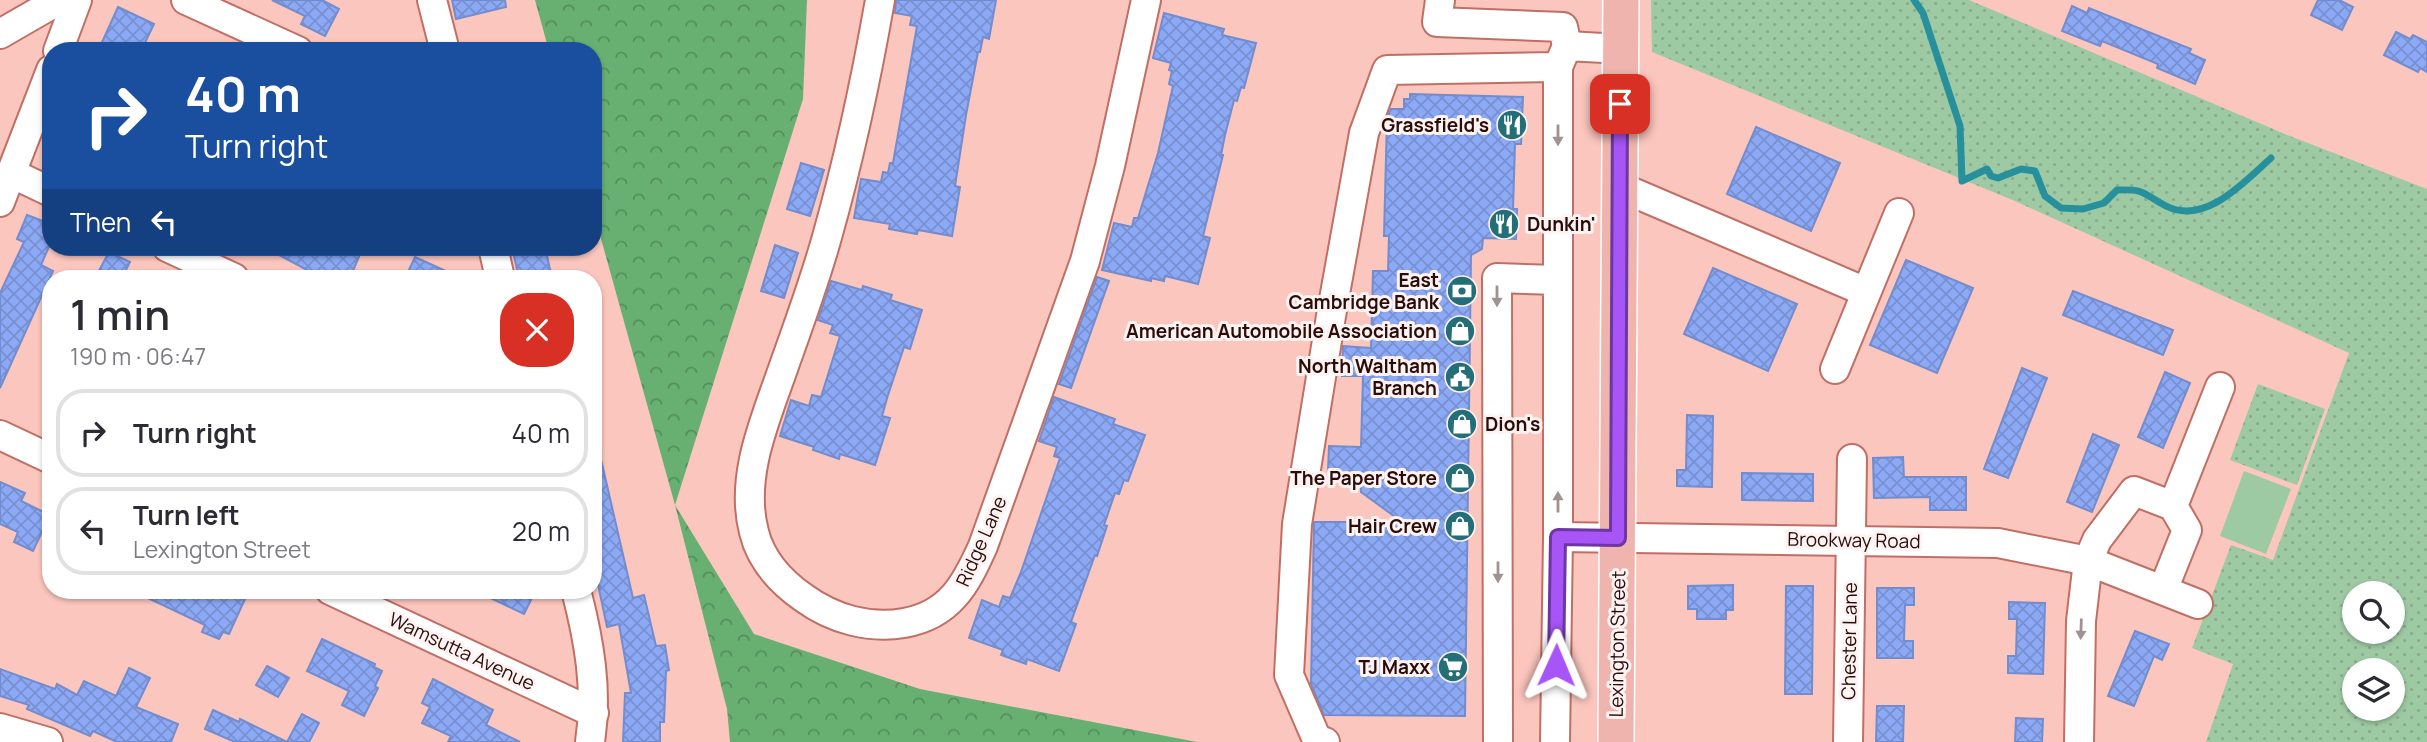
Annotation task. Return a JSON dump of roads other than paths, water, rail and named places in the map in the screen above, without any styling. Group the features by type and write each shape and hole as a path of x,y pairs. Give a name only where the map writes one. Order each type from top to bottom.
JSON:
{"main road":[{"name":"Lexington Street","path":"1616,742 1621,0"}],"street":[{"path":"0,34 59,0"},
{"path":"61,42 77,0"},
{"path":"186,0 278,42"},
{"path":"432,0 442,42"},
{"name":"Ridge Lane","path":"880,0 862,101 837,203 811,289 761,434 752,465 750,498 754,533 767,562 785,585 811,603 837,616 864,624 886,625 908,622 934,613 953,599 969,577 983,546 1084,261 1110,166 1146,0"},
{"path":"1440,0 1437,22 1563,27 1558,280 1555,742"},
{"path":"1325,742 1318,742 1289,675 1297,524 1364,133 1387,70 1622,49"},
{"path":"0,202 42,93"},
{"path":"11,173 42,188"},
{"path":"1618,186 1866,292"},
{"path":"1835,369 1899,212"},
{"path":"186,256 217,270"},
{"path":"1498,742 1497,278 1558,280"},
{"path":"2173,506 2220,387"},
{"path":"0,435 42,455"},
{"name":"Chester Lane","path":"1848,742 1852,459"},
{"path":"2078,742 2081,621 2088,561 2097,541 2134,491 2173,506 2186,530 2163,590"},
{"name":"Brookway Road","path":"1558,537 1998,543 2088,561 2198,604"},
{"name":"Wamsutta Avenue","path":"349,599 594,713"},
{"path":"578,599 592,670 594,713 590,742"},
{"path":"0,728 48,742"}],"waterway":[{"path":"1914,0 1923,13 1960,126 1962,181 1987,169 1991,176 1998,178 2021,169 2035,171 2045,196 2061,208 2083,209 2104,203 2117,190 2134,190 2181,211 2195,210 2223,198 2271,158"}],"place":[{"name":"Grassfield's","path":"1512,125"},
{"name":"Dunkin'","path":"1504,224"},
{"name":"East Cambridge Bank","path":"1462,291"},
{"name":"American Automobile Association","path":"1460,331"},
{"name":"North Waltham Branch","path":"1460,377"},
{"name":"Dion's","path":"1462,424"},
{"name":"The Paper Store","path":"1460,478"},
{"name":"Hair Crew","path":"1460,526"},
{"name":"TJ Maxx","path":"1453,667"}]}
